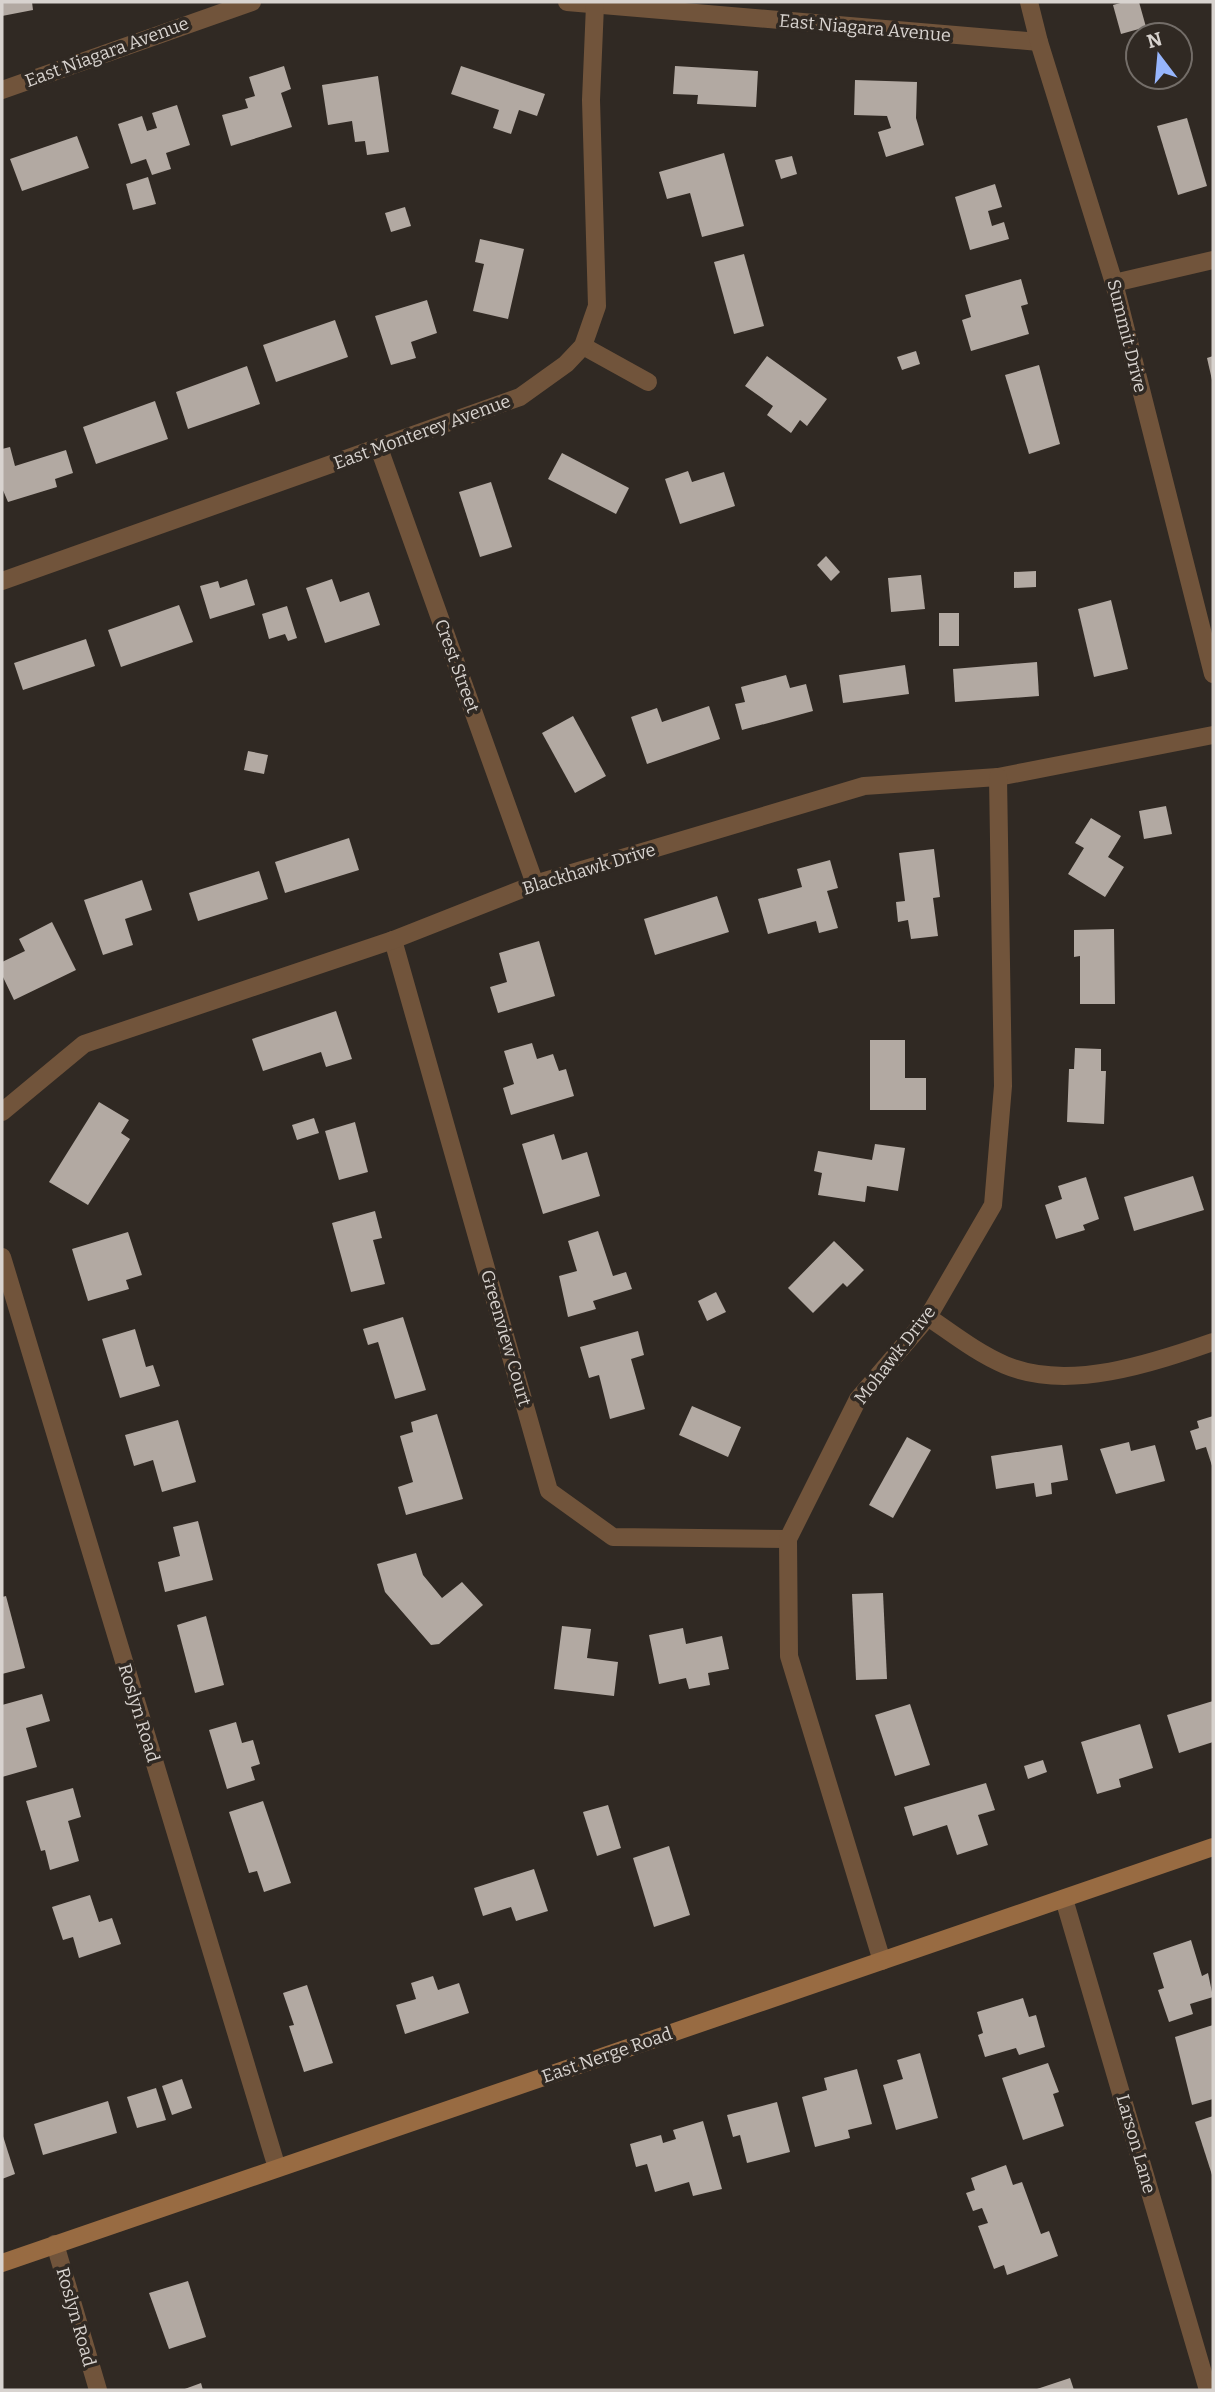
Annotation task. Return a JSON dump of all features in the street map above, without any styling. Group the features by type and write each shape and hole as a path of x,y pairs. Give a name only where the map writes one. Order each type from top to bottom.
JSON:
{"main road":[{"name":"East Nerge Road","path":"2,2263 1213,1847"}],"street":[{"name":"East Niagara Avenue","path":"2,90 252,2"},
{"name":"East Niagara Avenue","path":"567,2 1038,43"},
{"name":"Summit Drive","path":"1029,2 1038,43 1114,282 1213,674"},
{"name":"East Monterey Avenue","path":"2,581 520,397 566,365 583,346 597,306 591,100 595,5"},
{"path":"1114,282 1213,260"},
{"path":"583,346 649,382"},
{"name":"Crest Street","path":"379,448 535,884"},
{"name":"Blackhawk Drive","path":"2,1112 84,1044 393,940 535,884 864,786 998,777 1213,735"},
{"name":"Mohawk Drive","path":"881,1961 789,1656 788,1539 858,1399 928,1317 993,1205 1003,1086 998,777"},
{"name":"Greenview Court","path":"393,940 549,1491 613,1537 788,1539"},
{"name":"Roslyn Road","path":"2,1257 277,2168"},
{"path":"928,1317 974,1349 1007,1366 1038,1374 1119,1370 1144,1366 1213,1342"},
{"name":"Larson Lane","path":"1064,1899 1209,2390"},
{"name":"Roslyn Road","path":"55,2244 97,2390"}],"building":[{"path":"2,2 32,2 33,10 2,16"},
{"path":"1139,2 1144,21 1124,21 1124,33 1121,34 1113,5"},
{"path":"284,66 291,89 281,93 292,127 231,146 222,115 248,108 245,99 255,96 249,77"},
{"path":"461,66 545,94 537,116 519,110 511,134 493,128 499,110 451,94"},
{"path":"675,66 758,71 756,107 697,104 698,95 673,94"},
{"path":"378,76 389,152 367,155 365,141 355,142 352,121 328,125 322,85"},
{"path":"855,80 917,82 916,118 924,145 886,157 878,132 891,128 887,116 854,115"},
{"path":"177,105 190,145 166,153 171,169 152,175 146,159 131,164 118,124 142,116 147,131 157,128 152,113"},
{"path":"1187,118 1207,186 1178,195 1157,126"},
{"path":"77,136 89,168 22,191 10,159"},
{"path":"724,153 744,226 702,237 690,193 667,199 659,172"},
{"path":"792,156 797,174 781,179 775,160"},
{"path":"148,177 156,204 133,210 126,184"},
{"path":"995,184 1002,207 988,211 992,226 1004,222 1009,239 970,250 955,197"},
{"path":"405,207 411,226 391,232 385,213"},
{"path":"480,239 524,249 508,319 473,311 484,264 475,262"},
{"path":"744,254 764,326 734,334 714,262"},
{"path":"1021,279 1028,304 1021,306 1029,334 971,351 962,320 971,317 965,295"},
{"path":"427,300 437,333 411,342 416,358 391,365 375,316"},
{"path":"335,320 348,357 276,382 263,345"},
{"path":"916,351 920,364 902,370 897,357"},
{"path":"767,356 827,399 807,426 800,420 791,433 767,415 773,406 745,386"},
{"path":"1213,356 1213,380 1212,380 1207,358"},
{"path":"1039,365 1060,444 1029,454 1005,375"},
{"path":"247,366 260,404 188,429 176,392"},
{"path":"155,401 168,439 96,464 83,427"},
{"path":"10,447 15,466 66,450 73,473 55,479 57,487 8,502 2,488 2,449"},
{"path":"562,453 629,488 616,514 548,479"},
{"path":"688,471 692,482 724,472 735,506 680,524 665,479"},
{"path":"491,482 512,547 480,557 459,492"},
{"path":"826,556 840,572 831,581 817,565"},
{"path":"1036,571 1036,587 1014,588 1014,572"},
{"path":"921,575 925,609 891,612 888,578"},
{"path":"247,579 255,605 210,619 200,586 218,581 220,588"},
{"path":"332,579 340,602 369,592 380,625 325,643 306,588"},
{"path":"1111,600 1128,669 1094,677 1078,609"},
{"path":"179,605 193,642 121,667 108,630"},
{"path":"287,606 297,638 288,641 285,634 269,639 262,614"},
{"path":"939,613 959,613 959,646 939,646"},
{"path":"86,639 95,666 23,690 14,663"},
{"path":"1037,662 1039,696 955,702 953,669"},
{"path":"905,665 909,694 843,703 839,675"},
{"path":"786,675 790,688 806,684 813,711 742,730 735,704 745,702 741,687"},
{"path":"709,706 720,739 647,764 631,717 657,708 662,722"},
{"path":"573,716 606,776 575,793 542,733"},
{"path":"248,751 268,755 264,774 244,770"},
{"path":"1166,806 1172,834 1144,839 1139,811"},
{"path":"1091,818 1121,836 1108,857 1124,867 1105,897 1068,874 1084,848 1075,843"},
{"path":"349,838 359,870 285,893 275,862"},
{"path":"934,849 940,897 933,898 938,936 911,939 908,920 898,922 896,902 905,901 899,853"},
{"path":"830,860 838,888 827,891 838,928 819,933 816,921 768,934 758,899 802,887 797,869"},
{"path":"259,871 268,899 198,921 189,893"},
{"path":"142,880 152,910 125,919 133,945 103,955 84,900"},
{"path":"717,896 729,932 655,955 644,919"},
{"path":"52,922 76,970 14,1000 2,975 2,962 25,951 19,939"},
{"path":"1114,929 1115,1004 1080,1004 1080,956 1074,957 1074,930"},
{"path":"539,941 555,996 498,1013 490,987 507,982 499,953"},
{"path":"336,1011 352,1059 326,1067 321,1052 263,1071 252,1039"},
{"path":"870,1040 905,1040 905,1078 926,1078 926,1110 870,1110"},
{"path":"532,1043 537,1059 553,1054 559,1071 566,1069 574,1096 511,1115 503,1088 514,1084 504,1051"},
{"path":"1075,1048 1101,1049 1101,1071 1106,1071 1104,1124 1067,1122 1069,1069 1074,1069"},
{"path":"99,1102 129,1120 121,1133 130,1139 88,1205 49,1182"},
{"path":"314,1118 319,1133 297,1140 292,1125"},
{"path":"355,1122 368,1172 339,1180 325,1131"},
{"path":"554,1134 562,1160 587,1152 600,1196 543,1214 522,1144"},
{"path":"875,1144 905,1148 898,1191 867,1186 865,1202 818,1195 822,1173 814,1171 818,1151 872,1160"},
{"path":"1193,1176 1204,1210 1134,1231 1124,1197"},
{"path":"1086,1177 1099,1219 1083,1225 1085,1230 1056,1239 1045,1205 1062,1199 1058,1186"},
{"path":"375,1211 382,1238 373,1240 385,1284 351,1292 332,1223"},
{"path":"598,1231 613,1276 626,1272 632,1289 593,1301 596,1309 568,1317 559,1276 577,1271 568,1241"},
{"path":"128,1232 142,1275 126,1280 129,1289 88,1301 72,1249"},
{"path":"834,1241 864,1270 847,1287 843,1283 813,1313 788,1288"},
{"path":"716,1292 726,1312 707,1321 698,1301"},
{"path":"403,1317 426,1390 395,1399 378,1342 368,1345 363,1329"},
{"path":"135,1329 146,1367 153,1365 160,1386 120,1398 102,1339"},
{"path":"638,1331 644,1355 631,1359 645,1409 610,1419 599,1375 589,1378 580,1347"},
{"path":"692,1406 741,1427 728,1457 679,1435"},
{"path":"437,1414 463,1499 406,1515 398,1487 413,1482 400,1436 413,1432 411,1422"},
{"path":"1213,1416 1213,1469 1206,1447 1196,1450 1190,1431 1199,1428 1197,1421"},
{"path":"178,1420 196,1482 162,1492 153,1460 134,1466 125,1435"},
{"path":"907,1437 931,1450 893,1518 869,1505"},
{"path":"1129,1442 1131,1451 1155,1445 1165,1481 1116,1494 1100,1449"},
{"path":"1062,1445 1068,1480 1051,1483 1052,1494 1036,1497 1034,1483 996,1489 991,1456"},
{"path":"198,1521 213,1580 165,1592 158,1562 180,1556 173,1527"},
{"path":"416,1553 423,1575 442,1598 462,1582 483,1605 439,1644 431,1645 385,1592 377,1564"},
{"path":"883,1593 887,1679 856,1680 852,1594"},
{"path":"6,1596 25,1668 2,1674 2,1597"},
{"path":"206,1616 224,1685 195,1693 177,1625"},
{"path":"562,1626 591,1629 587,1658 618,1662 614,1696 554,1689"},
{"path":"683,1628 686,1644 722,1636 729,1669 708,1673 710,1685 689,1689 686,1678 659,1684 649,1635"},
{"path":"42,1694 50,1721 26,1728 37,1767 2,1777 2,1705"},
{"path":"1213,1701 1213,1742 1179,1753 1167,1715"},
{"path":"910,1704 930,1765 895,1776 875,1715"},
{"path":"236,1722 242,1743 253,1740 260,1764 251,1767 255,1780 227,1789 209,1730"},
{"path":"1140,1724 1153,1768 1119,1779 1121,1787 1097,1794 1081,1742"},
{"path":"1043,1760 1047,1772 1028,1779 1024,1766"},
{"path":"986,1783 995,1810 978,1815 988,1845 957,1855 947,1825 913,1836 904,1807"},
{"path":"73,1788 81,1817 68,1821 79,1861 50,1870 45,1850 41,1851 26,1801"},
{"path":"263,1801 291,1883 264,1892 257,1871 249,1873 229,1812"},
{"path":"608,1805 621,1848 597,1856 583,1812"},
{"path":"669,1846 690,1915 654,1927 633,1858"},
{"path":"534,1869 548,1911 516,1921 511,1907 483,1916 474,1888"},
{"path":"90,1895 99,1922 112,1918 121,1944 79,1958 73,1937 63,1940 52,1907"},
{"path":"1191,1940 1202,1976 1208,1973 1213,1997 1190,2004 1193,2014 1169,2022 1158,1990 1164,1988 1153,1953"},
{"path":"433,1976 438,1990 459,1983 469,2013 405,2034 396,2005 416,1999 411,1983"},
{"path":"307,1985 333,2063 304,2072 289,2026 294,2025 283,1993"},
{"path":"1023,1998 1029,2017 1036,2015 1045,2047 1019,2055 1016,2048 985,2057 978,2035 983,2033 977,2012"},
{"path":"1213,2025 1213,2099 1192,2105 1175,2037"},
{"path":"920,2053 938,2118 896,2130 883,2085 903,2079 897,2060"},
{"path":"1048,2063 1059,2092 1053,2094 1064,2126 1023,2140 1002,2078"},
{"path":"857,2069 872,2124 848,2130 850,2138 815,2147 802,2097 827,2090 824,2078"},
{"path":"182,2079 192,2108 172,2115 162,2086"},
{"path":"156,2088 166,2120 137,2128 127,2097"},
{"path":"108,2101 117,2133 43,2155 34,2124"},
{"path":"777,2102 790,2152 747,2163 740,2135 733,2137 727,2115"},
{"path":"1213,2116 1213,2178 1195,2122"},
{"path":"703,2121 722,2189 693,2196 689,2182 655,2192 647,2164 636,2167 630,2144 661,2135 663,2143 676,2139 673,2130"},
{"path":"2,2133 15,2174 2,2179"},
{"path":"1006,2165 1013,2185 1022,2182 1041,2234 1049,2231 1058,2256 1007,2275 1004,2265 994,2269 978,2226 988,2223 982,2208 973,2211 966,2193 975,2190 971,2178"},
{"path":"188,2281 206,2337 169,2349 149,2293"},
{"path":"1070,2378 1074,2390 1034,2390"},
{"path":"201,2383 203,2390 182,2390"}]}
